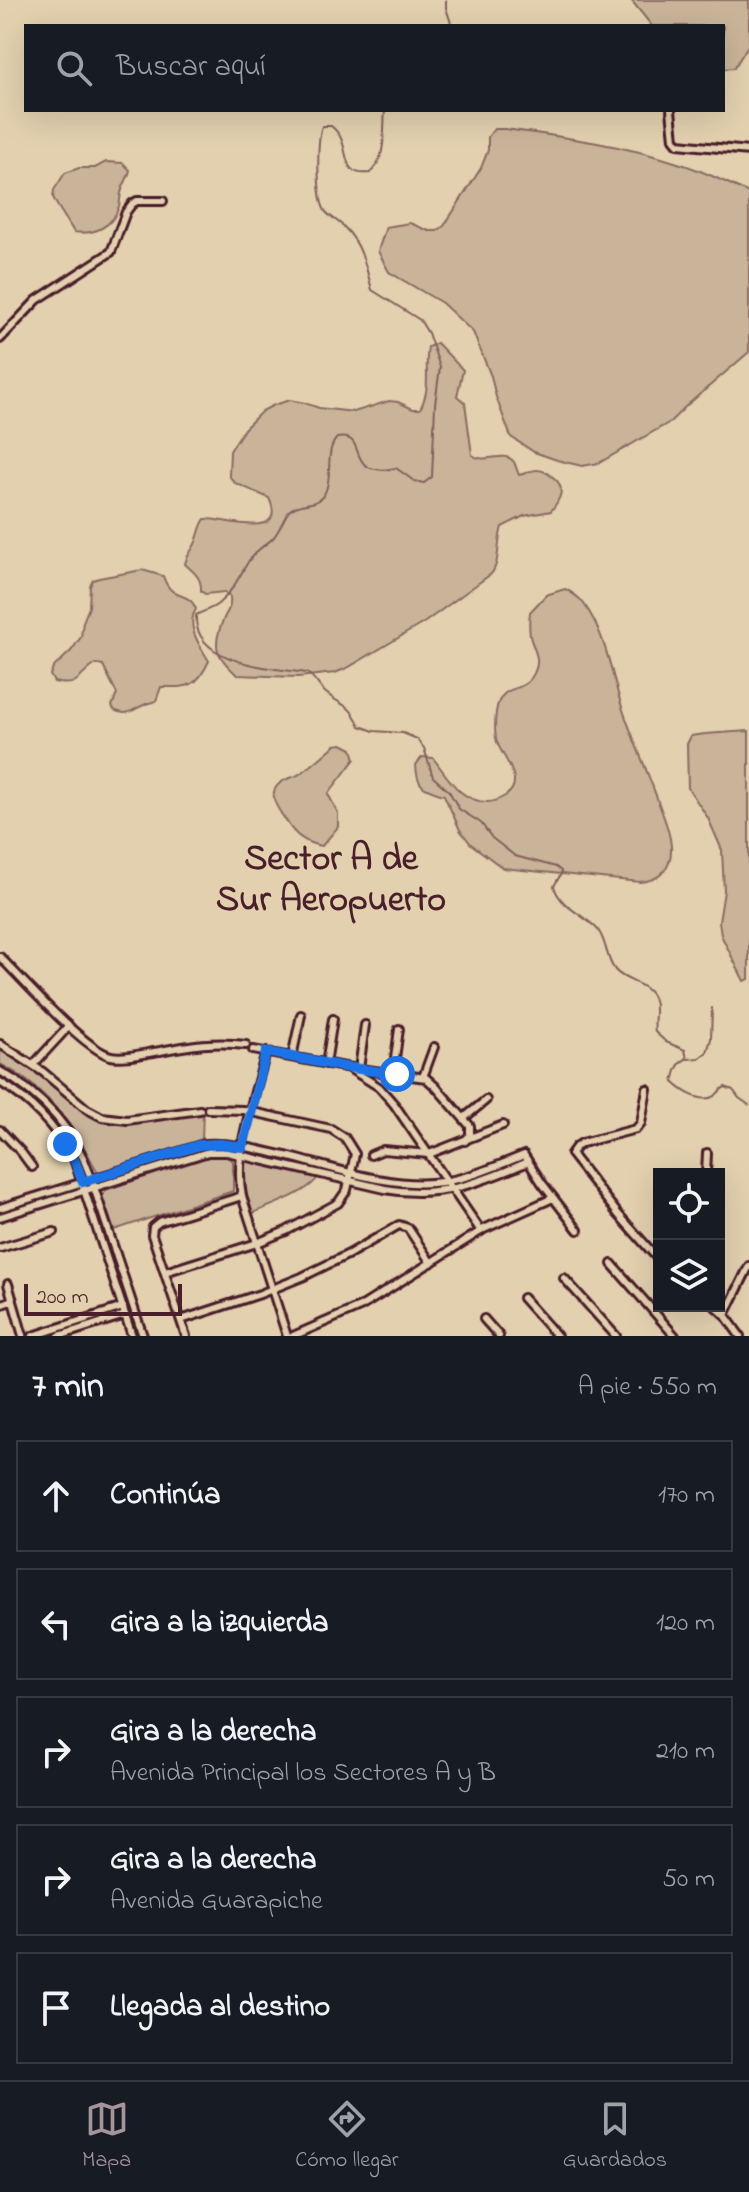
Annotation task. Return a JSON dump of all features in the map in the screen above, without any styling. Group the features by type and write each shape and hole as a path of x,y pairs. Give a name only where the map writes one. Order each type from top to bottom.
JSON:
{"street":[{"path":"671,112 674,141 678,144 749,151"},
{"path":"0,339 37,300 111,252 132,204 137,201 163,201"},
{"path":"0,957 96,1050 109,1055 130,1056 215,1042 326,1064 423,1077 464,1118 471,1129 465,1141"},
{"path":"292,1057 301,1015"},
{"path":"326,1064 333,1019"},
{"path":"359,1069 365,1025"},
{"path":"33,1065 69,1026"},
{"path":"393,1073 399,1029"},
{"path":"0,1044 102,1117 127,1120 200,1110"},
{"path":"423,1077 434,1047"},
{"path":"266,1052 239,1174 242,1196 287,1336"},
{"path":"345,1067 386,1094 481,1231"},
{"path":"0,1071 30,1090 59,1118 80,1150 143,1336"},
{"path":"0,1082 26,1100 51,1125 74,1159 132,1336"},
{"path":"647,1089 641,1123 636,1129 582,1143 571,1154 653,1254"},
{"path":"464,1118 486,1100"},
{"path":"165,1272 257,1243 295,1226 338,1203 350,1181 355,1154 340,1134 251,1112 208,1109"},
{"path":"371,1155 383,1150 429,1154 503,1125"},
{"path":"0,1130 32,1167"},
{"path":"0,1217 93,1183 217,1151 242,1151 406,1183 446,1182 526,1159"},
{"path":"242,1151 350,1181 412,1192 452,1190 482,1181 526,1159"},
{"path":"706,1168 707,1153"},
{"path":"526,1159 578,1230"},
{"path":"0,1208 84,1186"},
{"path":"186,1336 152,1235 154,1225 242,1196"},
{"path":"293,1336 362,1306 481,1231 553,1198"},
{"path":"181,1320 272,1290 337,1260 399,1225 408,1228 431,1263"},
{"path":"0,1248 54,1232"},
{"path":"612,1264 675,1336"},
{"path":"725,1315 749,1266"},
{"path":"564,1278 616,1336"},
{"path":"8,1284 23,1336"},
{"path":"523,1298 557,1336"},
{"path":"0,1305 13,1300"},
{"path":"33,1336 124,1311"},
{"path":"59,1336 124,1311"},
{"path":"722,1312 740,1336"},
{"path":"484,1319 499,1336"}],"shaded area":[{"path":"631,0 749,0 749,44 734,68 725,69 725,24 650,24"},
{"path":"494,129 572,139 659,157 749,193 749,352 670,422 599,463 582,466 557,460 534,452 511,437 473,332 442,303 389,272 378,251 386,227 410,223 437,231 444,226 481,168 488,150 488,137"},
{"path":"106,162 123,163 130,170 116,213 102,228 74,232 53,197 54,190 65,173 79,168 95,168"},
{"path":"437,343 463,370 457,396 465,403 472,455 477,458 510,458 519,475 535,470 546,472 560,486 557,503 551,511 524,516 502,527 496,565 491,574 425,622 349,667 335,673 298,677 237,675 220,655 217,642 230,597 224,592 205,594 201,591 197,576 185,564 205,519 251,525 270,520 273,511 269,498 235,483 229,476 230,451 244,429 262,411 290,400 319,408 354,412 389,401 420,409 427,386 428,347"},
{"path":"142,570 163,576 171,590 193,603 196,609 193,629 209,661 195,682 185,686 161,687 156,701 122,713 112,706 117,694 103,665 96,664 78,680 69,683 54,682 50,675 81,637 93,580"},
{"path":"565,589 582,602 598,628 626,719 668,830 670,861 664,872 654,879 640,882 503,868 471,844 460,830 444,795 426,789 418,778 416,765 422,757 433,758 456,787 470,798 488,802 505,796 511,790 514,784 512,770 495,735 499,702 508,691 531,679 537,666 530,636 530,612 546,595"},
{"path":"749,731 749,979 744,981 721,935 719,922 724,891 722,850 708,818 688,788 687,744 691,736"},
{"path":"342,744 352,749 355,759 328,794 338,813 338,827 322,846 316,845 293,831 278,808 274,798 275,788 281,782 299,775 335,745"},
{"path":"0,1050 40,1075 89,1115 111,1123 138,1123 203,1111 202,1139 106,1171 97,1171 57,1109 31,1084 0,1064"},
{"path":"241,1155 320,1173 299,1193 248,1215 242,1196"},
{"path":"214,1156 233,1161 233,1191 114,1230 102,1196 106,1190"},
{"path":"94,1187 143,1336 132,1336 85,1190"}],"waterway":[{"path":"446,0 451,24"},
{"path":"385,112 382,152 370,173 353,170 338,133 331,126 322,126 318,156 320,195 326,212 356,242 372,290 420,320 428,333 440,367 432,477 424,483 414,481 396,468 379,470 368,467 362,462 353,442 347,438 337,438 331,451 328,483 322,497 289,511 275,535 252,556 223,599 196,615 199,632 207,644 238,661 307,673 326,693 349,709 360,726 374,731 403,733 417,739 424,748 433,777 449,791 459,809 481,823 492,838 515,856 561,871 554,886 561,900 598,930 615,970 651,994 655,1004 655,1032 666,1042 685,1050 687,1059"},
{"path":"688,1059 699,1058 707,1052 711,1039 712,1008"},
{"path":"686,1059 678,1066 673,1082 682,1089 692,1095 710,1098 725,1087 749,1105"}],"district":[{"name":"Sector A de Sur Aeropuerto","path":"331,880"}],"route":[{"path":"65,1144 83,1182 199,1145 243,1147 266,1052 397,1074"}]}
